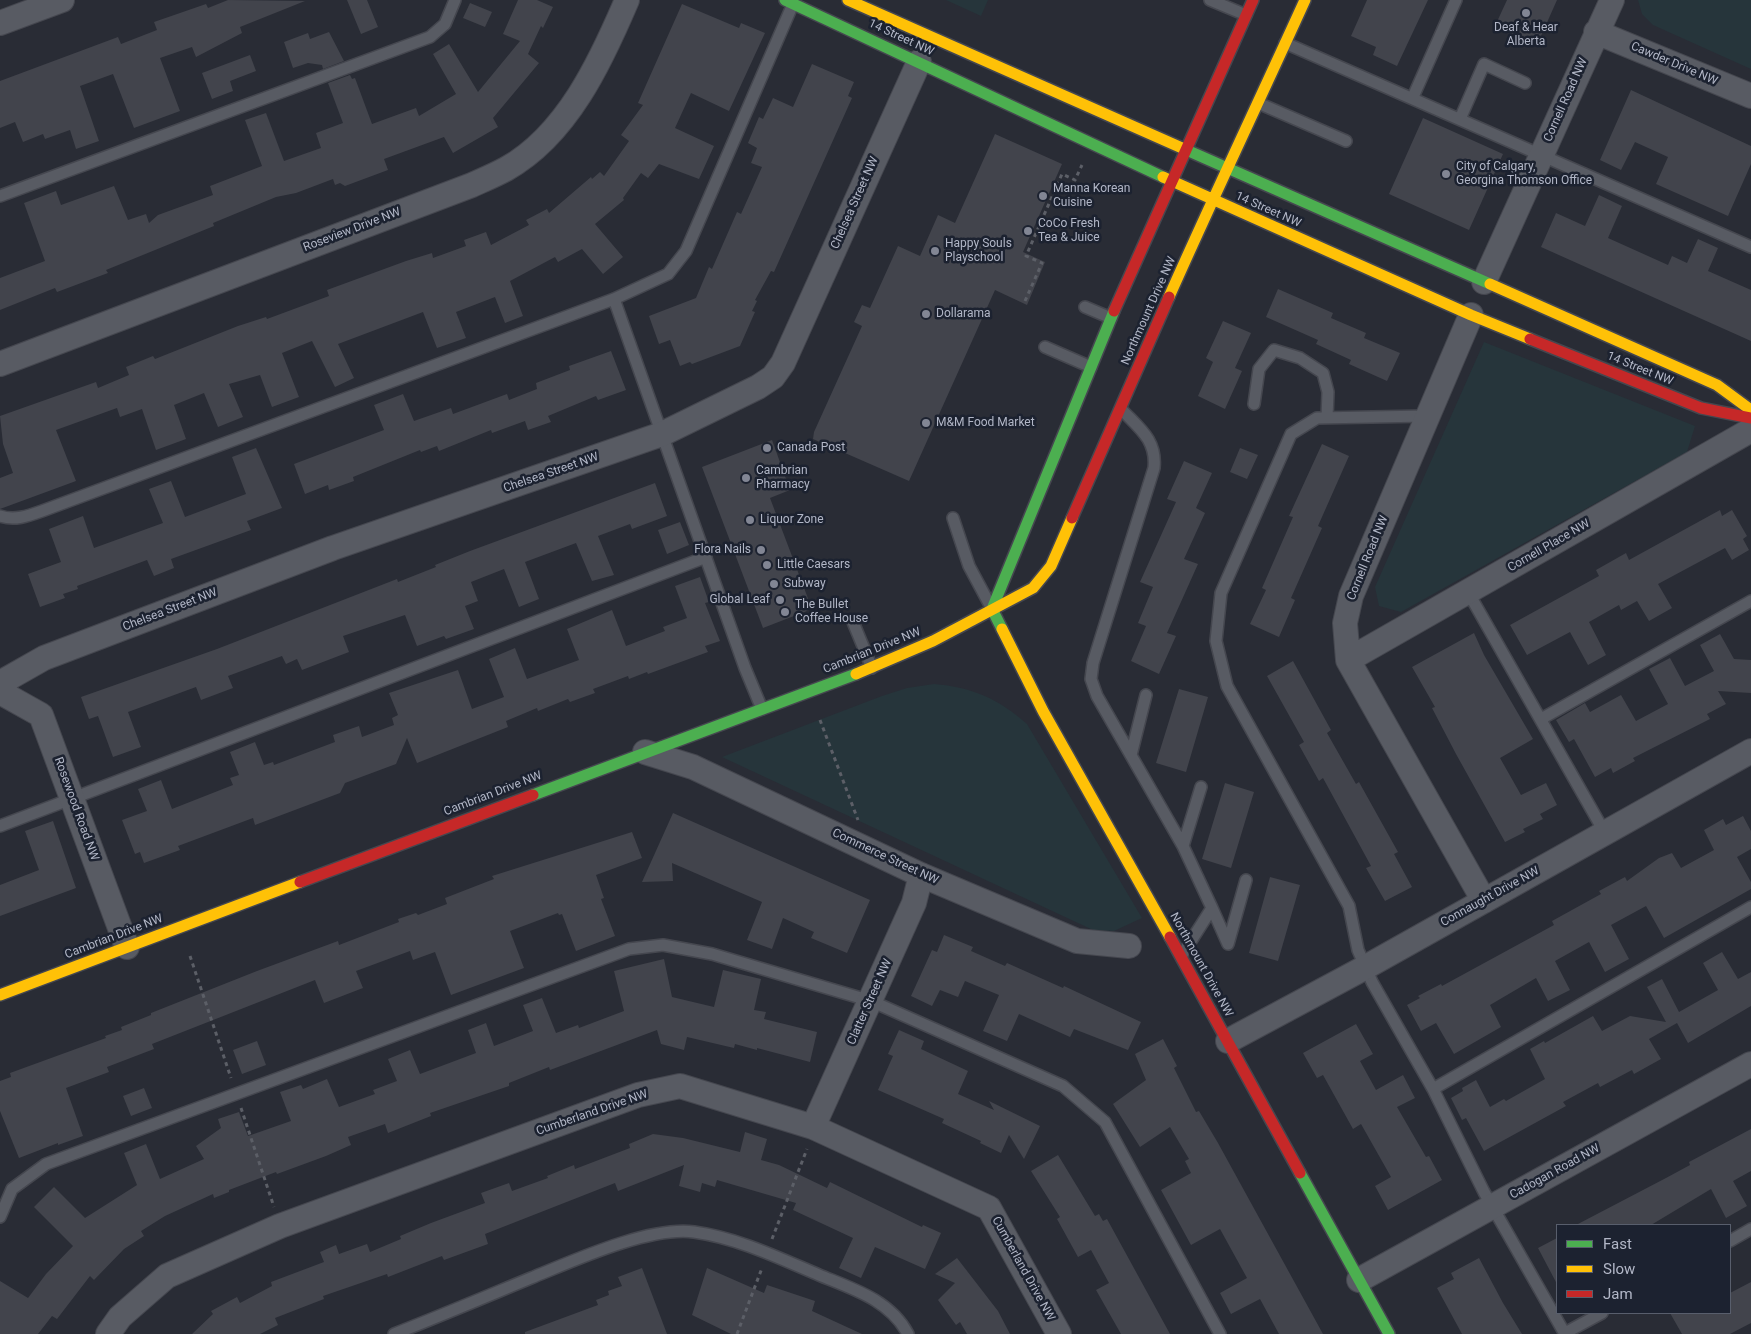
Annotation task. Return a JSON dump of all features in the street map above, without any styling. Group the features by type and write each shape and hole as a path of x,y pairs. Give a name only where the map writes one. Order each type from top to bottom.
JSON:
{"street":[{"path":"0,23 62,0"},
{"name":"Roseview Drive NW","path":"0,364 472,185 508,168 542,142 583,93 627,0"},
{"name":"14 Street NW","path":"848,0 1716,385 1751,410"},
{"path":"992,608 1111,318 1253,0"},
{"name":"Northmount Drive NW","path":"1305,0 1246,131 1212,200 1051,566 1033,588 992,608 1042,711 1182,957 1389,1334"},
{"name":"Cornell Road NW","path":"1484,282 1612,0"},
{"name":"14 Street NW","path":"789,2 1212,200 1470,315 1701,408 1751,418"},
{"name":"Cawder Drive NW","path":"1596,32 1751,96"},
{"name":"Chelsea Street NW","path":"0,683 44,658 315,555 662,434 758,388 773,377 783,363 919,62"},
{"name":"Cornell Road NW","path":"1470,315 1351,596 1345,623 1348,660 1484,901"},
{"name":"Cornell Place NW","path":"1348,660 1751,430"},
{"name":"Cambrian Drive NW","path":"0,995 872,668 933,641 992,608"},
{"name":"Rosewood Road NW","path":"0,692 41,715 127,947"},
{"name":"Connaught Drive NW","path":"1228,1041 1366,967 1751,751"},
{"name":"Commerce Street NW","path":"645,752 693,768 921,875 1077,941 1129,946"},
{"name":"Clatter Street NW","path":"811,1134 914,903 921,875"},
{"name":"Cadogan Road NW","path":"1359,1280 1751,1064"},
{"name":"Cumberland Drive NW","path":"108,1334 120,1316 167,1276 280,1226 638,1095 680,1086 811,1134 989,1208 1059,1334"}],"lane":[{"path":"0,196 430,37 445,24 455,0"},
{"path":"1210,0 1246,15"},
{"path":"1413,98 1456,0"},
{"path":"0,516 21,518 42,511 614,298 668,274 686,251 789,2"},
{"path":"1285,43 1751,247"},
{"path":"1460,119 1484,64 1525,83"},
{"path":"971,102 975,88"},
{"path":"1258,103 1346,142"},
{"path":"1103,163 1109,151"},
{"path":"614,298 745,668 762,709"},
{"path":"1085,307 1111,318"},
{"path":"1045,347 1092,368"},
{"path":"1254,404 1259,369 1274,350 1300,358 1323,373 1328,392 1327,418"},
{"path":"1120,408 1151,442 1155,455 1154,468 1093,663 1091,679 1098,696 1182,846 1228,944 1246,880"},
{"path":"1427,416 1317,418 1290,434 1221,593 1216,641 1227,686 1349,906 1358,950 1366,967 1433,1089 1492,1206 1565,1334 1600,1314"},
{"path":"953,518 969,566 992,608"},
{"path":"0,826 706,557"},
{"path":"1468,592 1606,833"},
{"path":"1541,719 1751,601"},
{"path":"852,622 872,668"},
{"path":"1131,754 1146,695"},
{"path":"1182,846 1201,787"},
{"path":"1433,1089 1751,907"},
{"path":"1182,957 1212,908"},
{"path":"0,1217 12,1189 46,1164 629,949 663,945 712,954 871,1001 1063,1086 1106,1122 1220,1334"},
{"path":"1731,1240 1751,1229"},
{"path":"394,1334 599,1250 665,1232 693,1232 767,1252 876,1299 901,1320 908,1334"}],"path":[{"path":"1025,301 1042,263 1026,256 1062,174 1075,180"},
{"path":"820,720 869,851"},
{"path":"190,956 231,1079"},
{"path":"242,1109 270,1194"},
{"path":"770,1245 811,1134"},
{"path":"737,1334 764,1263"}],"shaded area":[{"path":"946,0 988,0 981,16"},
{"path":"1638,0 1751,0 1751,69 1653,25 1642,14"},
{"path":"1484,342 1695,426 1687,452 1401,612 1379,606 1375,587"},
{"path":"934,684 973,691 995,701 1027,724 1142,918 1114,931 1093,930 722,757 882,696 907,688"}],"building":[{"path":"228,0 305,1 240,27 242,33 196,57 192,47 160,58 180,111 134,128 113,74 80,86 99,141 76,149 70,130 45,139 43,134 23,142 15,122 0,128 0,81 118,37 121,44 157,30 154,22 206,4 208,8"},
{"path":"347,0 367,0 378,27 361,34"},
{"path":"518,0 537,0 553,7 543,28 541,26 528,54 539,63 493,118 498,127 453,153 444,137 384,159 388,170 345,186 340,183 335,185 333,179 296,193 276,197 213,223 214,226 106,270 108,273 57,292 55,288 0,310 0,278 45,261 24,203 56,191 61,205 114,186 128,220 146,214 149,223 158,215 213,195 210,186 262,166 245,120 266,113 284,161 321,148 316,133 343,123 328,83 350,75 352,79 355,78 372,124 416,108 419,116 456,94 433,54 449,44 478,92 520,41 503,34"},
{"path":"1367,0 1428,0 1397,66 1373,55 1376,47 1351,36"},
{"name":"Deaf & Hear Alberta","path":"1507,0 1557,0 1537,45 1495,26"},
{"path":"470,3 492,12 485,27 463,18"},
{"path":"682,4 739,28 741,23 765,33 729,111 691,93 675,128 714,146 699,179 659,164 648,178 641,173 623,198 624,200 595,224 623,257 603,274 582,249 558,262 555,257 510,281 523,316 505,323 495,297 456,312 466,338 437,348 423,312 338,344 354,378 335,387 312,341 282,353 299,397 272,407 260,375 229,384 243,417 218,427 204,393 174,405 186,439 156,450 142,409 120,417 117,408 56,430 76,481 0,509 0,478 13,473 3,444 0,416 96,382 98,388 129,375 126,367 153,356 155,359 238,326 266,317 267,319 329,296 327,290 406,261 432,253 433,258 466,246 464,240 486,232 491,245 529,225 526,220 547,209 549,213 591,177 592,179 600,172 604,176 629,141 621,135 643,105 638,103"},
{"path":"329,32 344,61 323,69 322,65 308,63 293,68 284,42 308,33 310,39"},
{"path":"250,55 256,71 230,81 233,91 212,99 202,73"},
{"path":"812,64 854,82 848,96 852,98 774,272 771,271 755,300 757,301 752,311 755,312 740,346 692,364 690,362 680,366 670,340 659,344 649,316 696,298 709,267 712,269 737,212 741,214 762,167 751,163 757,148 748,143 759,117 763,119 773,98 793,107"},
{"path":"1631,90 1751,146 1751,164 1728,216 1656,184 1668,157 1635,142 1621,170 1600,160"},
{"name":"City of Calgary, Georgina Thomson Office","path":"1423,118 1503,154 1469,230 1389,194"},
{"path":"995,134 1062,164 1023,252 1045,262 1027,305 995,290 909,481 813,439 814,432 862,326 854,322 862,305 870,308 898,246 920,256 938,215 955,223"},
{"path":"1599,195 1622,206 1608,238 1668,265 1672,256 1687,263 1698,239 1718,248 1708,271 1751,290 1751,341 1541,247 1556,213 1585,226"},
{"path":"1278,289 1333,313 1331,318 1366,333 1364,338 1400,353 1387,381 1349,364 1351,360 1316,344 1318,340 1266,317"},
{"path":"1223,321 1251,333 1235,368 1242,371 1225,409 1198,396 1213,362 1206,358"},
{"path":"611,351 626,390 598,400 596,396 548,416 551,422 528,430 525,421 492,433 491,430 439,451 437,446 421,452 420,450 353,477 354,481 329,490 328,485 305,494 294,464 384,430 374,405 403,394 414,421 451,408 453,414 507,394 509,400 537,389 536,383 570,370 569,366"},
{"path":"772,440 790,490 770,498 812,609 763,628 702,467"},
{"path":"1322,444 1349,456 1318,526 1322,528 1291,598 1295,600 1279,637 1250,624 1266,590 1262,588 1293,517 1289,516"},
{"path":"256,448 282,508 247,521 251,530 171,559 174,568 154,576 147,560 77,586 78,589 63,594 65,598 40,607 28,574 61,562 49,529 83,516 94,548 163,523 149,489 171,481 185,517 246,494 232,457"},
{"path":"1240,448 1258,455 1247,479 1230,472"},
{"path":"1184,461 1212,473 1196,508 1205,513 1184,559 1198,564 1167,633 1176,636 1159,674 1131,661 1146,626 1138,623 1153,587 1140,582 1176,502 1167,499"},
{"path":"655,483 667,516 632,529 630,524 598,536 614,575 592,581 576,543 525,562 539,599 519,607 504,569 471,582 478,601 465,606 474,629 446,639 444,636 417,646 405,615 343,636 349,652 302,670 297,659 286,664 282,656 228,676 233,688 201,700 196,687 128,712 141,747 113,757 98,716 89,719 81,697 217,649 397,579 398,582 470,551"},
{"path":"1720,510 1722,516 1732,510 1747,536 1743,539 1749,550 1732,560 1725,548 1658,584 1672,608 1649,621 1637,601 1621,610 1619,605 1589,622 1606,655 1588,665 1570,632 1527,655 1510,625 1599,576 1596,570 1626,553 1629,560"},
{"path":"680,522 689,545 667,554 658,530"},
{"path":"700,577 709,602 705,603 720,641 705,646 708,652 648,674 647,672 629,679 628,676 593,689 595,693 570,702 568,699 538,711 537,708 506,721 508,727 417,763 407,738 396,764 345,783 340,793 255,825 253,818 178,846 180,850 144,863 140,852 135,854 122,820 147,811 138,789 161,780 172,809 233,785 230,778 239,775 230,752 255,742 264,765 273,762 274,765 335,742 333,735 359,726 362,737 394,725 392,718 398,715 389,693 458,670 472,709 504,697 489,659 515,648 527,679 579,660 567,629 612,610 626,646 665,631 663,627 687,618 675,586"},
{"path":"1474,633 1484,655 1533,739 1500,758 1521,795 1546,783 1557,805 1540,814 1543,819 1523,829 1525,832 1505,842 1456,754 1432,708 1435,707 1412,667"},
{"path":"1720,634 1734,659 1751,660 1751,693 1718,691 1726,704 1707,714 1710,719 1633,758 1635,761 1613,773 1611,768 1595,777 1574,739 1569,742 1556,720 1585,703 1590,712 1621,695 1636,721 1668,704 1649,669 1670,658 1685,686 1714,671 1700,645"},
{"path":"1293,661 1331,730 1327,733 1356,784 1359,782 1398,852 1394,854 1412,887 1385,901 1366,868 1371,866 1323,778 1319,781 1299,745 1304,742 1267,676"},
{"path":"1179,689 1208,697 1186,772 1156,763"},
{"path":"1225,783 1254,792 1231,868 1202,859"},
{"path":"673,813 870,900 847,953 811,938 814,932 783,918 772,949 747,940 762,902 672,863 673,881 642,882"},
{"path":"1743,816 1751,831 1751,849 1737,857 1751,882 1751,889 1664,938 1646,906 1611,925 1629,959 1605,972 1589,942 1555,961 1570,990 1548,1001 1536,978 1490,1005 1501,1027 1454,1054 1436,1023 1421,1031 1407,1005 1420,998 1418,996 1441,984 1442,986 1554,925 1552,921 1601,894 1599,891 1625,877 1627,881 1659,858 1672,853 1681,868 1714,850 1704,830 1723,819 1726,825"},
{"path":"53,821 76,888 0,916 0,885 39,870 25,831"},
{"path":"632,832 642,858 596,875 604,898 601,899 615,936 576,951 562,914 559,915 558,913 510,931 524,968 451,995 435,952 413,960 410,951 356,971 363,988 324,1003 315,980 152,1044 154,1049 107,1067 109,1072 66,1088 83,1136 58,1145 58,1143 19,1158 0,1111 0,1081 11,1077 10,1073 106,1038 105,1036 122,1030 121,1027 151,1015 151,1013 257,971 338,941 339,945 399,922 398,919 416,913 418,915 447,904 445,898 494,879 492,876"},
{"path":"1270,877 1300,885 1278,961 1249,953"},
{"path":"944,935 973,947 971,951 1005,966 1007,963 1063,988 1064,986 1141,1022 1128,1050 1074,1029 1070,1037 1019,1014 1007,1041 983,1031 999,995 965,981 958,997 940,990 932,1006 911,996 932,950 937,952"},
{"path":"1722,952 1738,979 1751,972 1751,1006 1688,1043 1677,1023 1649,1039 1661,1059 1634,1074 1632,1070 1600,1087 1598,1083 1563,1102 1566,1106 1484,1151 1466,1118 1462,1120 1451,1098 1463,1091 1462,1088 1476,1080 1490,1107 1504,1099 1506,1101 1545,1079 1530,1049 1544,1041 1545,1043 1593,1016 1602,1031 1630,1016 1666,1022 1647,987 1662,979 1679,1012 1718,990 1703,963"},
{"path":"664,959 672,997 714,1007 723,970 761,979 754,1010 766,1012 764,1019 817,1032 810,1062 757,1048 757,1050 735,1044 734,1048 687,1037 684,1050 661,1044 657,1030 550,1070 549,1067 509,1083 509,1086 430,1113 431,1116 388,1133 385,1124 348,1137 351,1145 326,1156 277,1174 276,1172 229,1190 229,1192 214,1198 213,1194 165,1216 141,1231 144,1236 124,1249 94,1280 90,1276 57,1319 52,1316 38,1334 0,1334 0,1281 28,1298 46,1274 73,1246 34,1207 54,1187 85,1218 137,1185 124,1153 146,1144 160,1179 204,1159 196,1146 221,1128 218,1119 239,1112 248,1136 291,1121 280,1092 301,1085 303,1089 327,1079 339,1107 375,1094 373,1090 397,1081 388,1059 410,1050 420,1074 476,1053 468,1030 486,1023 494,1046 533,1031 523,1005 542,998 556,1033 578,1025 579,1028 624,1011 614,971"},
{"path":"1356,1024 1373,1054 1360,1061 1376,1090 1403,1075 1415,1098 1397,1107 1426,1157 1429,1156 1442,1180 1388,1210 1375,1186 1391,1177 1361,1124 1353,1129 1323,1075 1317,1078 1303,1053"},
{"path":"899,1030 924,1041 921,1049 968,1071 958,1094 994,1110 989,1101 1040,1126 1024,1159 1009,1135 1001,1153 980,1143 981,1141 942,1123 944,1119 878,1090 893,1056 888,1054"},
{"path":"1163,1039 1177,1066 1174,1068 1196,1112 1199,1111 1218,1143 1323,1334 1279,1334 1260,1299 1231,1314 1220,1293 1247,1278 1220,1229 1191,1245 1161,1190 1191,1173 1185,1161 1189,1159 1170,1127 1140,1147 1113,1104 1146,1080 1135,1054"},
{"path":"257,1041 266,1065 242,1074 233,1050"},
{"path":"144,1088 152,1108 131,1116 123,1096"},
{"path":"1751,1129 1751,1171 1733,1181 1747,1206 1726,1218 1711,1189 1653,1224 1578,1224 1690,1165 1689,1162"},
{"path":"745,1132 767,1139 761,1160 779,1165 827,1188 830,1182 922,1227 923,1225 941,1233 925,1269 875,1247 861,1278 839,1268 853,1238 793,1210 796,1203 717,1180 715,1187 702,1183 700,1192 679,1186 684,1165 618,1191 615,1183 485,1234 488,1244 444,1260 442,1256 388,1277 387,1274 323,1296 324,1299 275,1318 278,1325 260,1334 192,1334 213,1314 211,1311 237,1297 240,1303 272,1286 271,1282 324,1262 320,1252 336,1245 339,1254 367,1244 370,1252 401,1239 400,1236 485,1203 481,1193 509,1183 512,1191 548,1178 547,1176 574,1165 575,1169 630,1148 629,1144 653,1134 683,1138 740,1152"},
{"path":"1058,1155 1095,1216 1099,1214 1103,1221 1107,1219 1170,1334 1121,1334 1096,1290 1109,1283 1091,1250 1078,1257 1057,1219 1060,1217 1031,1171"},
{"path":"1556,1239 1556,1282 1538,1248"},
{"path":"957,1258 998,1311 1010,1334 967,1334 960,1322 956,1325 938,1300 955,1283 935,1274"},
{"path":"1479,1258 1522,1334 1462,1334 1437,1288 1454,1279 1451,1273"},
{"path":"642,1268 667,1334 525,1334 525,1332 598,1305 596,1300 609,1295 608,1291 622,1286 618,1277"},
{"path":"707,1268 764,1293 767,1285 815,1301 812,1311 862,1334 731,1334 692,1315"},
{"path":"1751,1282 1751,1323 1730,1334 1682,1334 1671,1314 1731,1314 1731,1292"}],"traffic: fast":[{"path":"785,0 1163,177"},
{"path":"1182,148 1490,284"},
{"path":"1002,629 992,609 1114,311"},
{"path":"533,795 856,674"},
{"path":"1300,1173 1389,1334"}],"traffic: slow":[{"path":"848,0 1182,148"},
{"path":"1169,297 1305,0"},
{"path":"1163,177 1471,315 1530,339"},
{"path":"1490,284 1717,385 1751,410"},
{"path":"856,674 933,641 1033,588 1051,566 1072,518"},
{"path":"1002,629 1043,711 1170,937"},
{"path":"0,995 300,882"}],"traffic: jam":[{"path":"1114,311 1253,0"},
{"path":"1072,518 1169,297"},
{"path":"1530,339 1701,408 1751,418"},
{"path":"300,882 533,795"},
{"path":"1170,937 1300,1173"}],"place":[{"name":"Deaf & Hear Alberta","path":"1526,13"},
{"name":"City of Calgary, Georgina Thomson Office","path":"1446,174"},
{"name":"Manna Korean Cuisine","path":"1043,196"},
{"name":"CoCo Fresh Tea & Juice","path":"1028,231"},
{"name":"Happy Souls Playschool","path":"935,251"},
{"name":"Dollarama","path":"926,314"},
{"name":"M&M Food Market","path":"926,423"},
{"name":"Canada Post","path":"767,448"},
{"name":"Cambrian Pharmacy","path":"746,478"},
{"name":"Liquor Zone","path":"750,520"},
{"name":"Flora Nails","path":"761,550"},
{"name":"Little Caesars","path":"767,565"},
{"name":"Subway","path":"774,584"},
{"name":"Global Leaf","path":"780,600"},
{"name":"The Bullet Coffee House","path":"785,612"}]}
